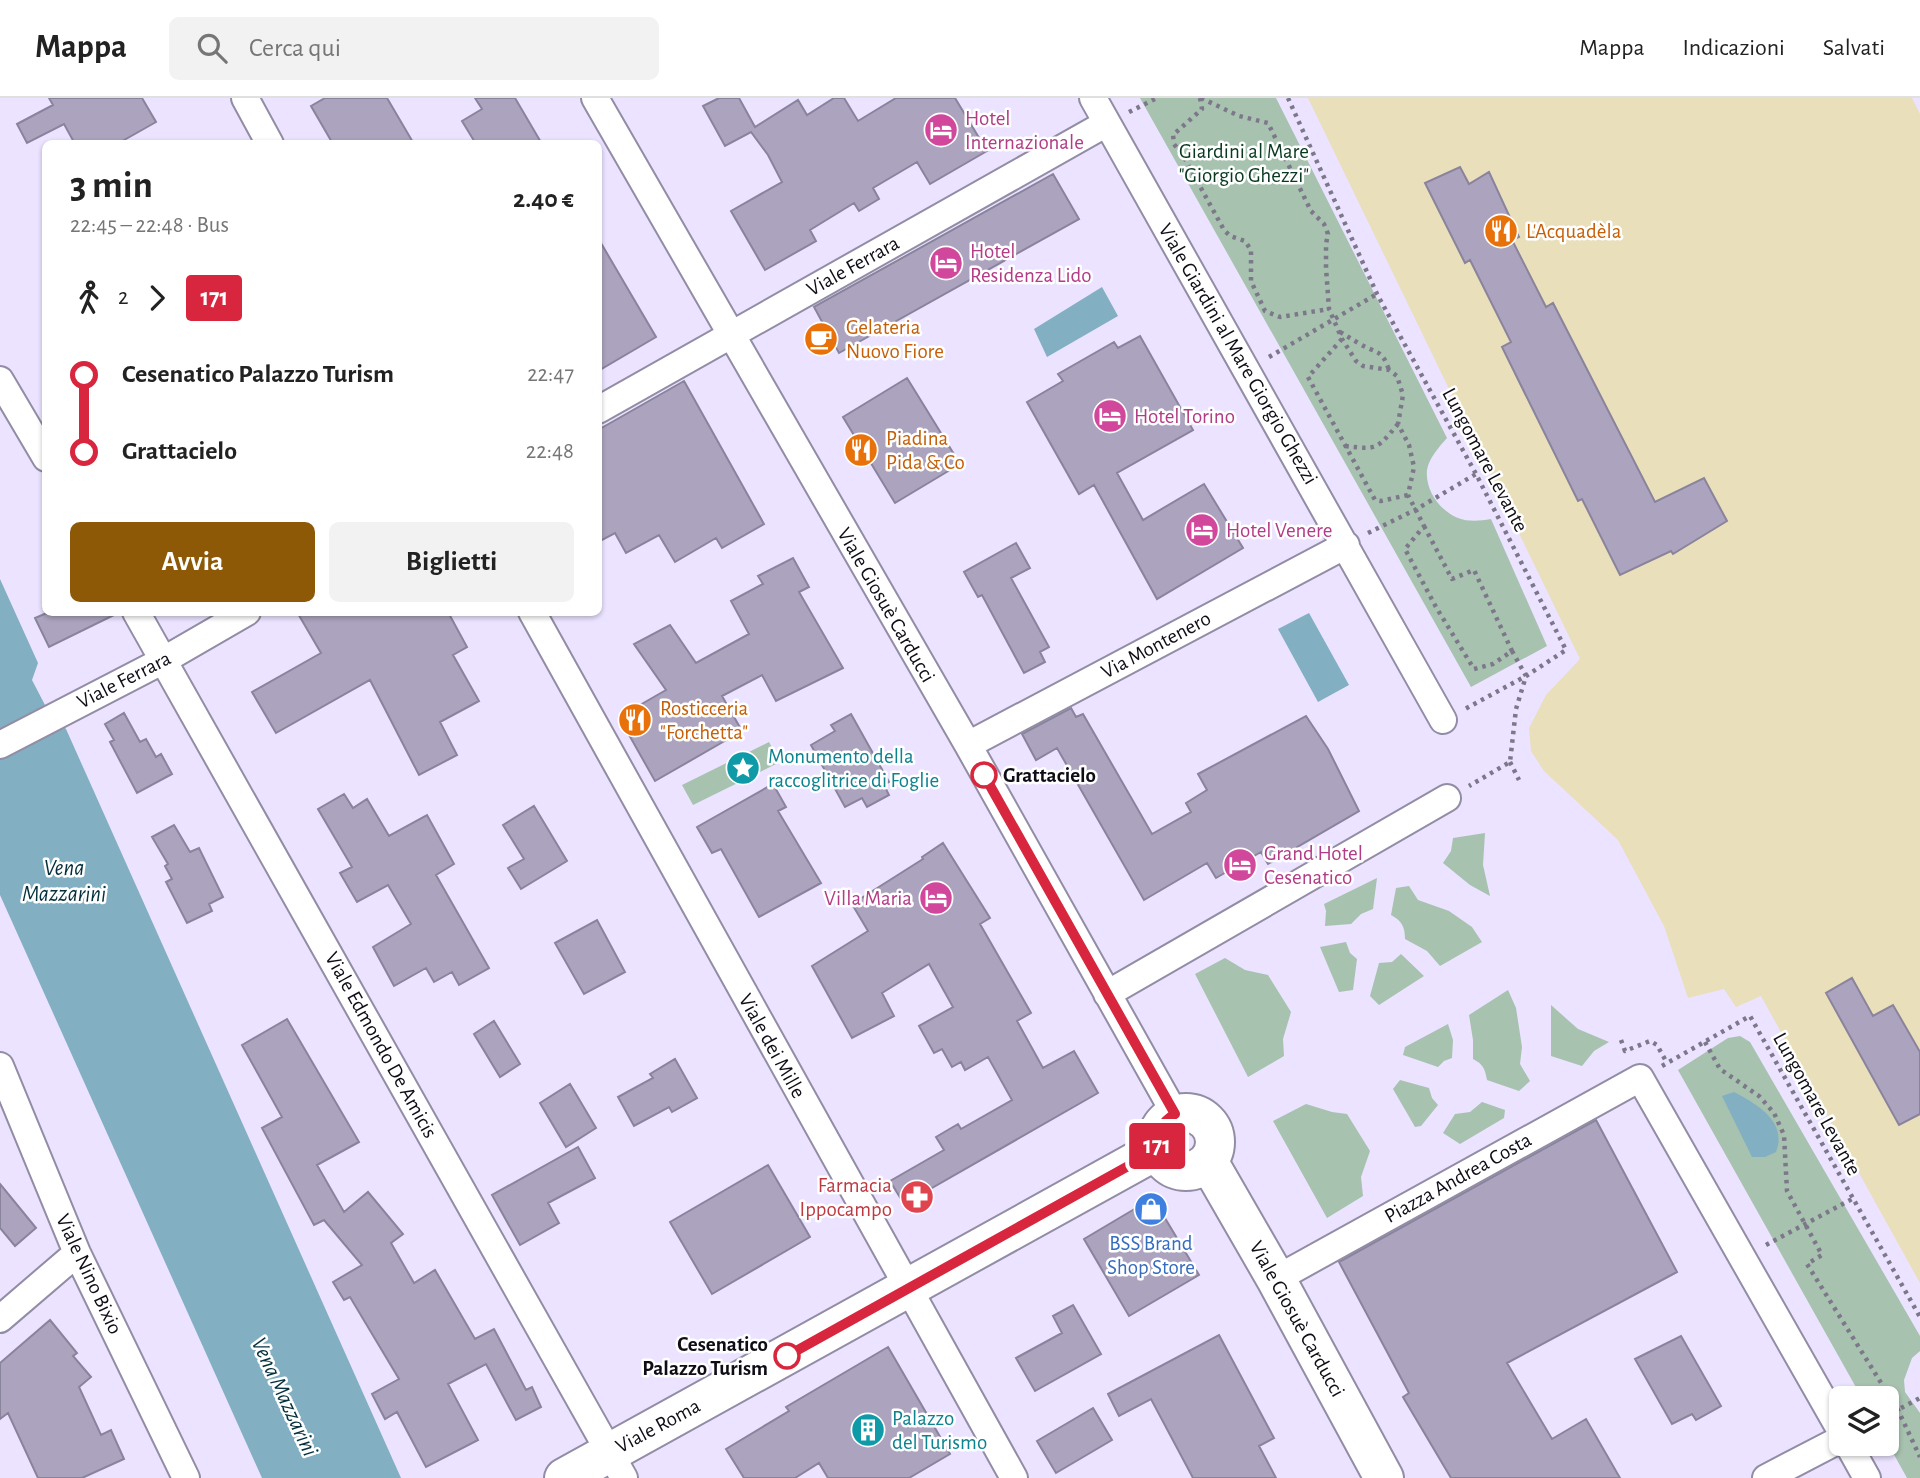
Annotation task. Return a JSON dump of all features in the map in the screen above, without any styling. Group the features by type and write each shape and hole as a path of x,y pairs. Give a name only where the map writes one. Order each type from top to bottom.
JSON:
{"street":[{"path":"245,98 268,140"},
{"name":"Viale Giosuè Carducci","path":"595,98 968,745 1175,1114"},
{"name":"Viale Giardini al Mare Giorgio Ghezzi","path":"1093,98 1443,720"},
{"name":"Viale Ferrara","path":"602,408 1107,123"},
{"path":"0,380 42,451"},
{"name":"Via Montenero","path":"968,745 1346,545"},
{"name":"Viale Edmondo De Amicis","path":"138,616 617,1465"},
{"name":"Viale Ferrara","path":"0,745 164,660 240,616"},
{"name":"Viale dei Mille","path":"534,616 1014,1478"},
{"path":"1107,994 1447,798"},
{"name":"Viale Nino Bixio","path":"0,1066 77,1253 186,1478"},
{"path":"1640,1078 1829,1410"},
{"name":"Piazza Andrea Costa","path":"1276,1279 1640,1078"},
{"path":"1194,1113 1210,1124 1215,1143 1209,1161 1194,1170 1175,1170 1161,1159 1157,1150 1157,1133 1167,1118 1175,1114 1194,1113"},
{"name":"Viale Roma","path":"564,1478 617,1465 907,1289 1157,1150"},
{"name":"Viale Giosuè Carducci","path":"1209,1161 1384,1478"},
{"path":"0,1319 77,1253"},
{"path":"1766,1478 1829,1445"},
{"path":"1855,1456 1867,1478"}],"path":[{"path":"1200,98 1202,109 1173,135 1174,144 1224,230 1230,236 1245,241 1251,250 1251,281 1265,311 1280,317 1329,309"},
{"path":"1200,98 1239,116 1268,123 1311,211 1324,224 1328,234 1326,244 1329,309 1342,338 1356,361 1363,366 1389,370 1397,376 1403,395 1398,424 1378,446 1371,449 1344,446"},
{"name":"Lungomare Levante","path":"1288,98 1377,294 1476,474 1566,650 1526,676"},
{"path":"1246,371 1377,294"},
{"path":"1339,332 1362,346 1379,352 1389,370"},
{"path":"1342,338 1308,377 1375,500 1408,495"},
{"path":"1398,424 1409,445 1414,467 1408,495 1415,510 1452,579 1474,570 1526,676 1516,709 1510,762 1519,780"},
{"path":"1346,545 1415,510 1476,474"},
{"path":"1424,526 1405,549 1436,607 1474,668 1493,664 1512,651"},
{"path":"1443,720 1526,676"},
{"path":"1447,798 1510,762"},
{"name":"Lungomare Levante","path":"1640,1078 1750,1016 1920,1317"},
{"path":"1621,1040 1625,1051 1650,1041 1657,1045 1667,1063"},
{"path":"1705,1042 1720,1069 1759,1096 1774,1113 1784,1135 1787,1191 1822,1255 1807,1264 1883,1386"},
{"path":"1742,1258 1852,1199"},
{"path":"1899,1409 1920,1398"},
{"path":"1899,1412 1920,1457"}],"green space":[{"name":"Giardini al Mare \"Giorgio Ghezzi\"","path":"1140,98 1276,98 1447,438 1428,466 1427,478 1431,492 1451,515 1474,521 1491,519 1547,646 1471,687"},
{"path":"769,742 780,762 693,805 682,785"},
{"path":"1485,833 1483,865 1490,896 1470,885 1443,863 1451,851 1453,838"},
{"path":"1377,878 1373,909 1361,914 1351,924 1325,926 1324,904"},
{"path":"1409,886 1418,900 1449,911 1472,927 1482,942 1440,966 1427,951 1405,939 1402,925 1391,915 1396,888"},
{"path":"1346,942 1350,953 1357,959 1353,990 1339,992 1320,947"},
{"path":"1401,954 1424,976 1379,1005 1370,996 1379,963 1392,962"},
{"path":"1225,958 1245,970 1268,975 1291,1012 1283,1039 1284,1056 1248,1077 1195,974"},
{"path":"1508,990 1516,1008 1522,1047 1520,1064 1530,1081 1519,1091 1487,1080 1483,1067 1473,1059 1469,1015"},
{"path":"1551,1005 1578,1029 1609,1042 1594,1051 1582,1066 1551,1056"},
{"path":"1448,1024 1453,1040 1452,1058 1438,1067 1403,1055 1405,1047"},
{"path":"1740,1036 1750,1042 1920,1336 1920,1351 1912,1358 1904,1380 1905,1392 1920,1413 1920,1478 1907,1478 1895,1456 1899,1456 1899,1386 1855,1386 1678,1070 1728,1038"},
{"path":"1400,1080 1429,1088 1438,1105 1421,1126 1415,1127 1393,1089"},
{"path":"1482,1102 1505,1110 1504,1118 1460,1144 1443,1133 1455,1114 1470,1112"},
{"path":"1306,1104 1347,1114 1370,1151 1361,1177 1363,1196 1327,1218 1273,1121"}],"sand":[{"path":"1308,98 1912,98 1920,114 1920,1283 1761,996 1736,1007 1724,989 1688,998 1664,926 1618,840 1544,771 1531,751 1529,728 1546,695 1580,659"}],"water":[{"path":"1102,287 1118,316 1047,357 1034,329"},
{"name":"Vena Mazzarini","path":"0,579 38,663 32,680 45,705 66,729 401,1478 262,1478 0,895"},
{"path":"1309,613 1349,685 1318,702 1278,629"},
{"path":"1734,1092 1761,1108 1774,1123 1779,1141 1776,1152 1765,1157 1752,1157 1722,1096"}],"building":[{"path":"49,98 142,98 156,122 124,140 73,140 64,124 27,143 17,124 53,105"},
{"path":"325,98 387,98 412,140 331,140 311,106"},
{"path":"475,98 515,98 540,140 474,140 462,121 482,109"},
{"path":"719,98 739,98 755,127 798,100 807,115 834,98 844,98 858,121 896,98 955,98 987,151 930,184 917,162 873,188 879,199 859,211 854,203 810,230 816,241 765,270 731,211 782,182 768,155 751,132 725,146 703,106"},
{"path":"1460,167 1469,184 1489,172 1519,237 1512,240 1546,307 1553,303 1655,502 1704,478 1727,521 1673,554 1671,551 1620,575 1582,499 1578,501 1502,347 1511,342 1470,260 1465,263 1425,183"},
{"name":"Hotel Residenza Lido","path":"1053,174 1079,219 839,353 814,307"},
{"path":"602,245 656,337 602,369"},
{"name":"Hotel Torino","path":"1140,336 1193,430 1117,473 1143,520 1204,484 1243,548 1157,599 1094,485 1079,494 1027,402 1063,381 1058,374 1114,342 1118,348"},
{"path":"907,378 960,464 895,503 843,417"},
{"path":"684,381 764,524 722,548 716,538 675,562 659,535 626,553 615,533 602,540 602,428"},
{"path":"1016,543 1030,568 1011,578 1049,647 1040,652 1045,662 1024,673 982,595 978,597 964,572"},
{"path":"793,558 809,587 799,592 843,668 776,701 762,675 722,696 742,731 655,781 619,717 666,690 634,644 670,625 696,663 749,634 731,601 763,584 758,576"},
{"path":"42,615 112,616 49,647 35,618"},
{"path":"299,616 450,616 467,647 453,655 479,701 440,722 457,755 419,775 370,680 276,733 252,692 321,653"},
{"path":"1071,708 1076,717 1083,714 1152,834 1191,812 1186,803 1207,790 1198,774 1306,716 1328,749 1359,811 1268,864 1261,852 1216,878 1207,863 1144,900 1057,748 1036,760 1022,734"},
{"path":"124,713 140,742 146,739 156,757 161,754 172,774 137,793 110,742 114,740 105,724"},
{"path":"851,714 889,782 884,785 889,795 867,807 862,798 845,807 811,745 835,731 831,725"},
{"path":"773,784 786,807 778,811 821,883 759,917 721,849 712,853 697,827"},
{"path":"344,794 353,808 367,799 389,836 427,815 454,864 436,875 489,968 459,985 452,972 434,982 426,968 394,986 373,947 411,924 388,885 357,902 340,873 352,867 318,809"},
{"path":"534,806 567,861 521,889 508,868 524,859 503,825"},
{"path":"174,825 190,852 199,848 223,897 209,904 212,911 187,923 166,882 172,879 165,866 168,864 152,837"},
{"path":"943,843 990,918 980,924 1031,1013 1017,1021 1043,1068 1074,1051 1098,1093 904,1204 890,1181 944,1150 936,1137 958,1124 961,1129 1012,1100 988,1057 965,1070 961,1062 952,1067 942,1049 934,1053 919,1026 953,1007 929,964 882,993 894,1016 852,1038 812,966 868,931 852,904 923,859 922,857"},
{"path":"597,920 625,972 584,994 555,943"},
{"path":"1852,978 1873,1016 1893,1005 1920,1052 1920,1114 1899,1125 1826,993"},
{"path":"287,1019 359,1142 317,1165 344,1212 368,1192 403,1234 391,1243 414,1283 435,1270 475,1339 494,1329 526,1390 532,1387 541,1407 516,1420 486,1364 448,1384 478,1440 426,1467 397,1412 385,1419 372,1394 399,1379 350,1297 344,1300 333,1282 362,1265 324,1220 314,1225 262,1128 282,1117 242,1045"},
{"path":"494,1021 520,1064 500,1077 474,1034"},
{"path":"675,1059 697,1098 672,1112 669,1107 634,1126 618,1097 653,1078 650,1074"},
{"path":"570,1084 596,1128 566,1147 540,1103"},
{"path":"1596,1120 1677,1272 1507,1363 1552,1439 1586,1419 1620,1478 1451,1478 1403,1397 1409,1393 1339,1262"},
{"path":"578,1147 595,1178 548,1203 559,1223 520,1245 492,1195"},
{"path":"768,1165 810,1237 712,1294 670,1222"},
{"path":"0,1184 36,1228 15,1246 0,1228"},
{"path":"1153,1198 1199,1275 1129,1316 1084,1239"},
{"path":"1073,1305 1101,1354 1035,1391 1016,1358 1062,1333 1053,1316"},
{"path":"50,1320 77,1353 73,1356 91,1377 79,1387 101,1435 111,1430 124,1459 82,1478 38,1478 8,1413 0,1419 0,1363"},
{"path":"1219,1335 1274,1438 1259,1446 1276,1478 1193,1478 1151,1399 1119,1416 1108,1394"},
{"path":"1681,1336 1721,1406 1696,1420 1692,1414 1672,1424 1635,1359"},
{"name":"Palazzo del Turismo","path":"888,1347 950,1454 909,1478 828,1478 819,1463 795,1478 744,1478 726,1449 789,1411 786,1407"},
{"path":"1093,1408 1112,1440 1056,1473 1037,1441"}],"bus line":[{"name":"171","path":"787,1356 1157,1150 1157,1133 1167,1118 1175,1114 984,775"}],"place":[{"name":"Hotel Internazionale","path":"941,130"},
{"name":"L'Acquadèla","path":"1501,231"},
{"name":"Hotel Residenza Lido","path":"946,263"},
{"name":"Gelateria Nuovo Fiore","path":"821,339"},
{"name":"Hotel Torino","path":"1110,416"},
{"name":"Piadina Pida & Co","path":"861,450"},
{"name":"Hotel Venere","path":"1202,530"},
{"name":"Rosticceria \"Forchetta\"","path":"635,720"},
{"name":"Monumento della raccoglitrice di Foglie","path":"743,768"},
{"name":"Grattacielo","path":"984,775"},
{"name":"Grand Hotel Cesenatico","path":"1240,865"},
{"name":"Villa Maria","path":"936,898"},
{"name":"Farmacia Ippocampo","path":"917,1197"},
{"name":"BSS Brand Shop Store","path":"1151,1209"},
{"name":"Cesenatico Palazzo Turism","path":"787,1356"},
{"name":"Palazzo del Turismo","path":"868,1430"}]}
